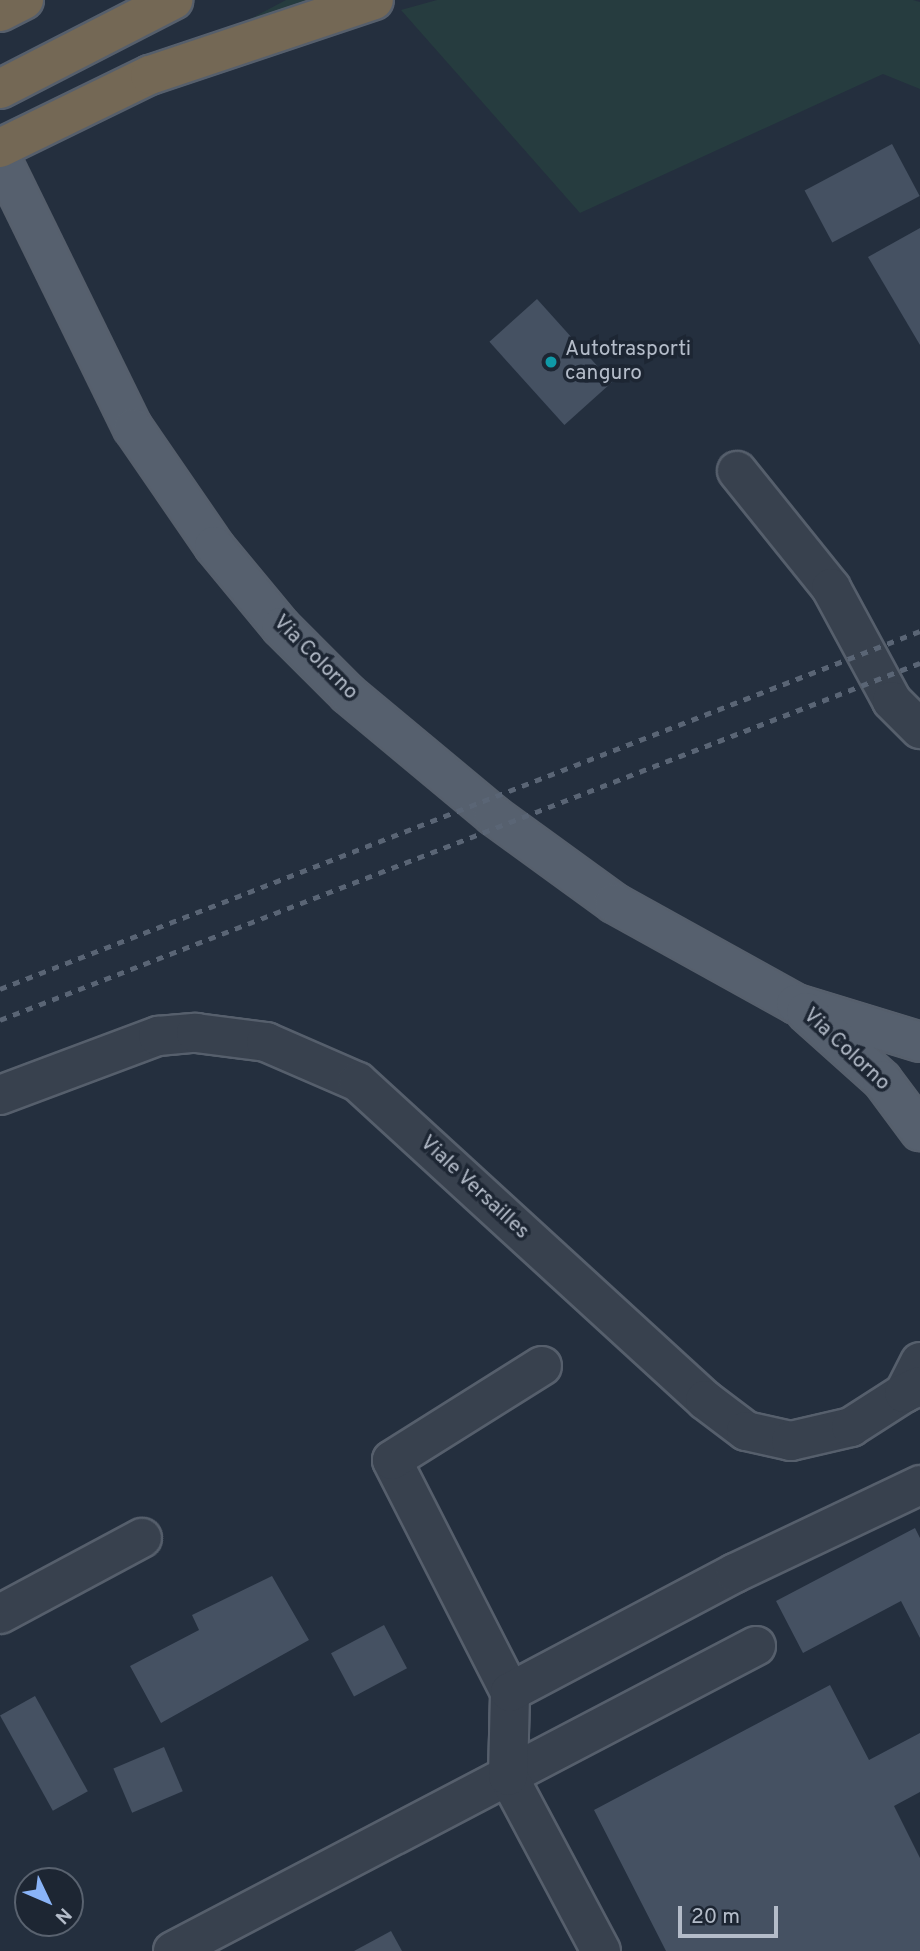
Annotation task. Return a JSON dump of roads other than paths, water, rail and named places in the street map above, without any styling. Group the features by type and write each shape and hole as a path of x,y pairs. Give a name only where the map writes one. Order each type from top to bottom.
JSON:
{"highway":[{"path":"0,12 24,0"},
{"path":"0,89 173,0"},
{"path":"0,148 150,75 374,0"}],"main road":[{"name":"Via Colorno","path":"0,157 133,428 214,546 281,627 348,694 554,861 614,903 796,1004 920,1042"},
{"name":"Via Colorno","path":"796,1004 882,1080 920,1131"}],"street":[{"path":"737,471 831,587 892,701 920,729"},
{"name":"Viale Versailles","path":"0,1095 159,1036 196,1033 266,1042 358,1082 705,1400 746,1431 791,1441 851,1427 915,1380"},
{"path":"541,1366 392,1460 510,1692 508,1776 600,1951"},
{"path":"510,1692 735,1573 920,1485"},
{"path":"0,1614 142,1538"},
{"path":"173,1951 756,1646"}],"railway":[{"path":"0,989 920,631"},
{"path":"0,1020 920,663"}],"place":[{"name":"Autotrasporti canguro","path":"551,362"}]}
